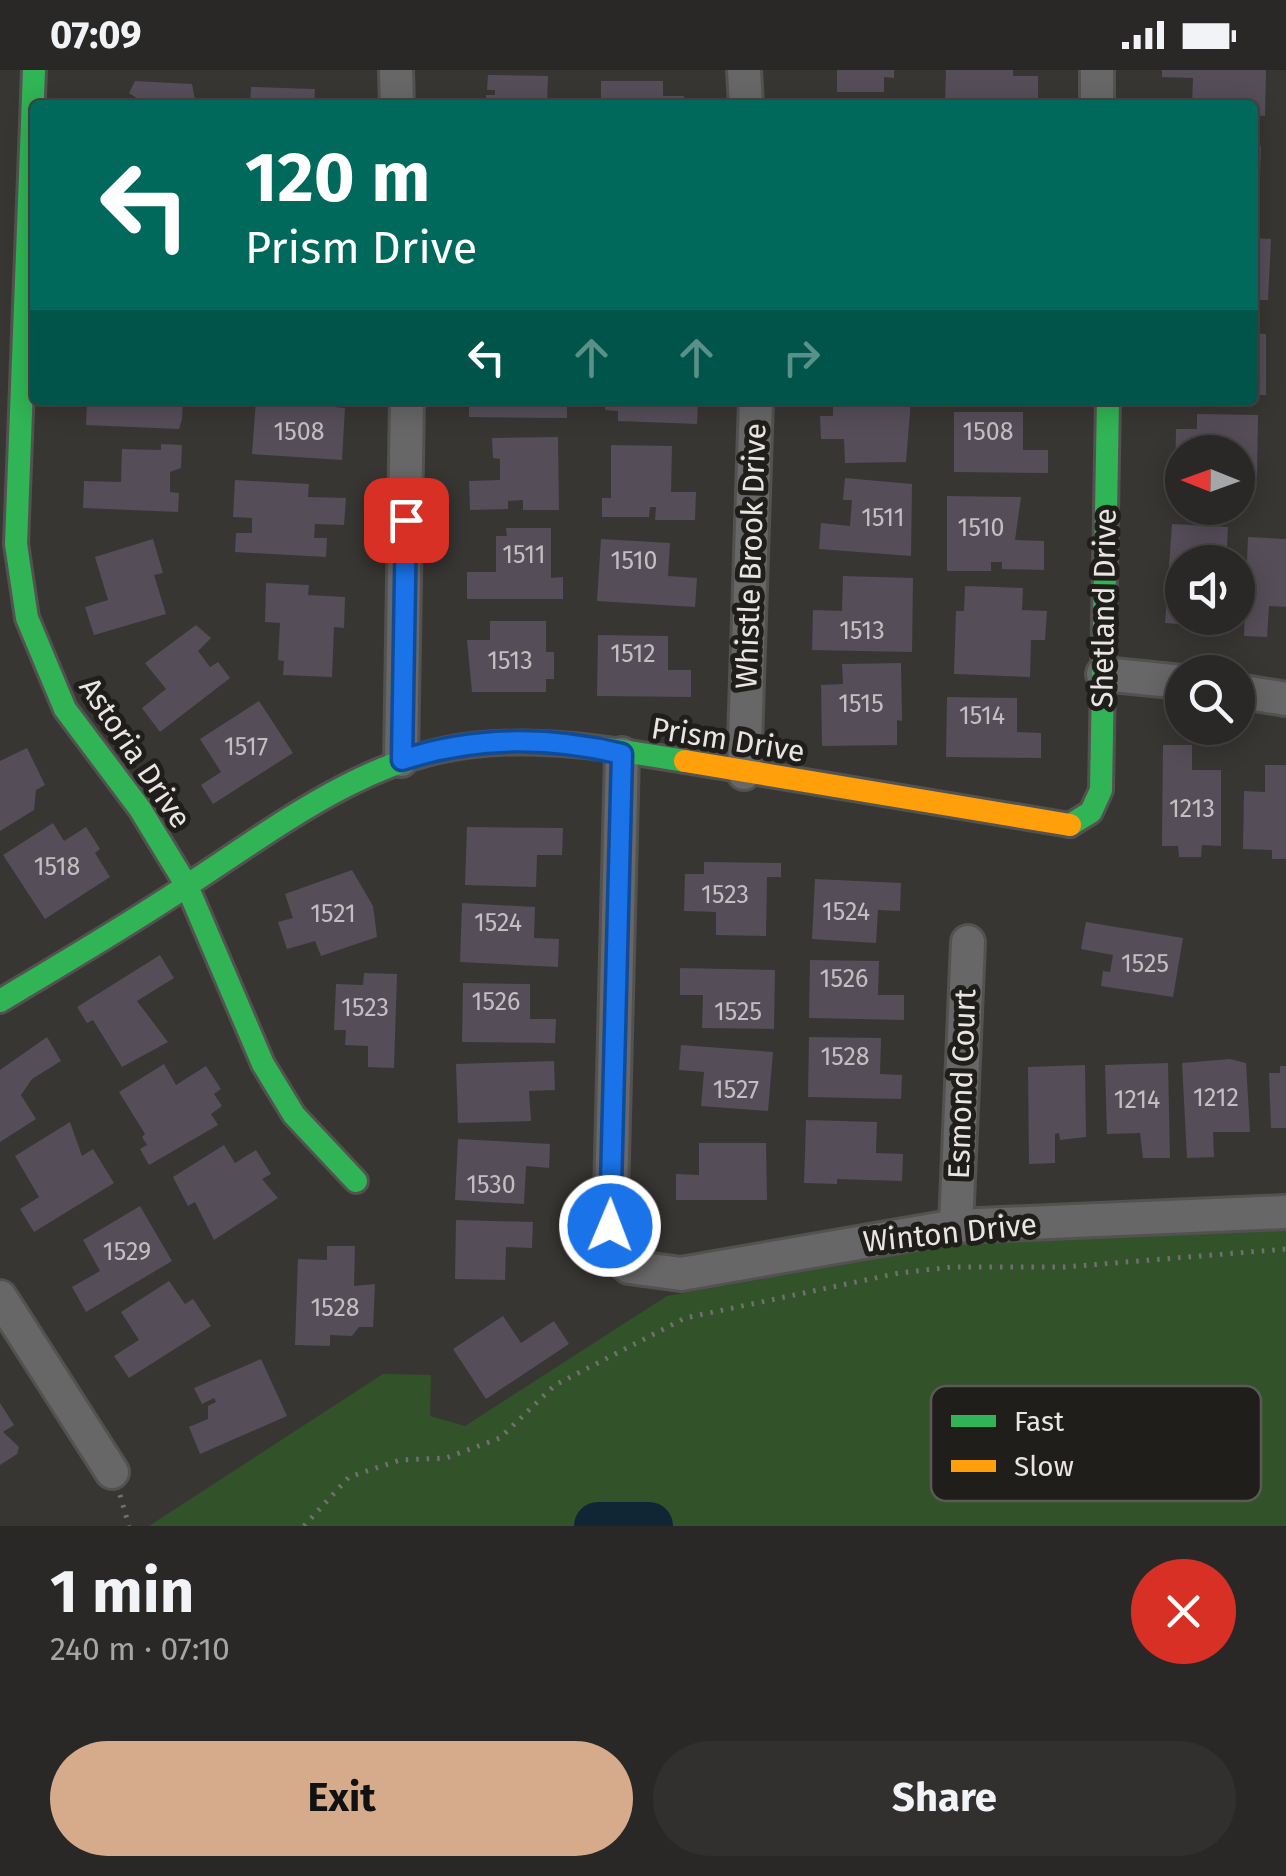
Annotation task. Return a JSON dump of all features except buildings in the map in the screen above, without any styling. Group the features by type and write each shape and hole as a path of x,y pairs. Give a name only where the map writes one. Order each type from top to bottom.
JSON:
{"street":[{"name":"Astoria Drive","path":"33,100 34,70"},
{"path":"396,70 397,100"},
{"path":"744,70 746,100"},
{"path":"1098,70 1098,100"},
{"name":"Astoria Drive","path":"30,175 16,544 36,647 64,709 140,809 187,886 263,1064 294,1115 356,1181"},
{"path":"402,760 408,405"},
{"name":"Whistle Brook Drive","path":"744,773 756,405"},
{"name":"Shetland Drive","path":"1092,813 1101,790 1108,405"},
{"path":"1104,674 1165,680"},
{"path":"1255,694 1286,699"},
{"name":"Prism Drive","path":"0,1002 187,886 328,792 440,748 532,740 1069,825 1092,813"},
{"name":"Winton Drive","path":"622,754 610,1238 620,1259 640,1272 682,1274 956,1226 1286,1212"},
{"name":"Esmond Court","path":"956,1226 968,942"},
{"path":"0,1296 112,1472"}],"path":[{"path":"304,1526 349,1477 400,1460 446,1458 500,1438 555,1385 684,1318 935,1269 1066,1267 1286,1250"}],"green space":[{"path":"1286,1230 1286,1526 149,1526 383,1374 431,1375 430,1416 465,1426 667,1296 961,1244"}],"waterway":[{"path":"598,1526 649,1526"}],"traffic: fast":[{"path":"33,100 34,70"},
{"path":"30,175 16,544 27,618 65,709 140,809 187,886 263,1064 294,1115 356,1181"},
{"path":"1070,825 1091,812 1101,790 1108,405"},
{"path":"0,1001 142,915 288,819 395,764 473,745 527,742 685,761"}],"traffic: slow":[{"path":"685,761 1070,825"}],"route":[{"path":"406,520 402,760 440,748 532,740 622,754 610,1226"}]}
